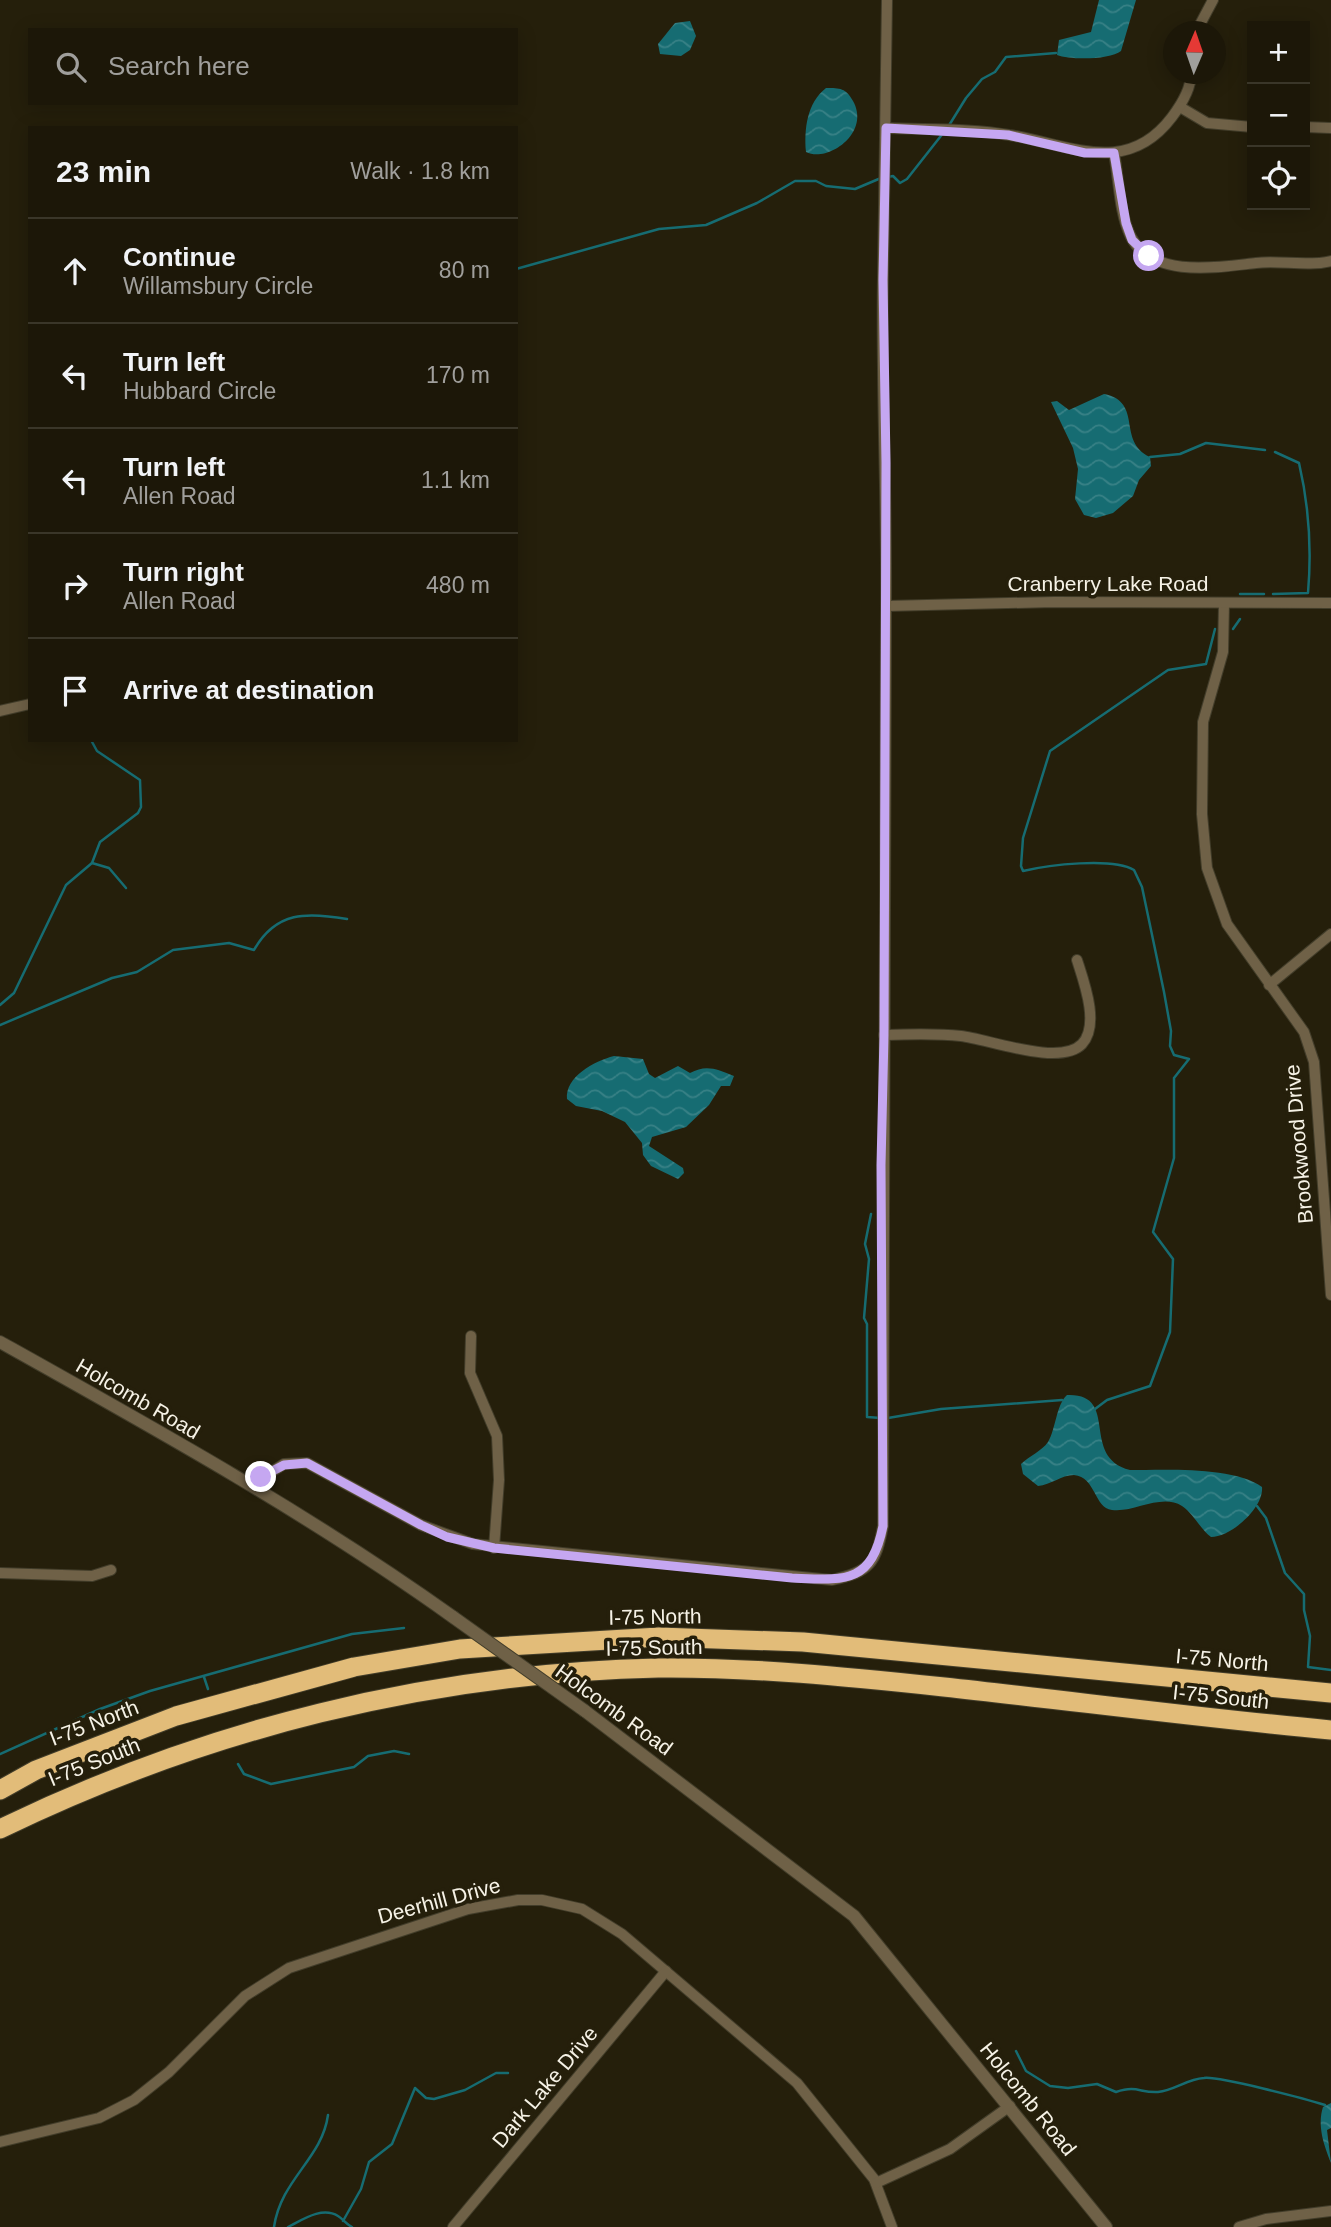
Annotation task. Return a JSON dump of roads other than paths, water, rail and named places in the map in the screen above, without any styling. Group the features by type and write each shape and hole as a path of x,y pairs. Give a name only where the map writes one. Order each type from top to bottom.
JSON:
{"highway":[{"name":"I-75 North","path":"0,1790 36,1770 176,1716 354,1667 460,1649 659,1637 803,1642 1326,1692"},
{"name":"I-75 South","path":"0,1829 128,1771 219,1740 332,1709 486,1681 660,1668 751,1670 902,1683 1331,1730"},
{"path":"1157,1713 1331,1742"}],"street":[{"path":"251,1485 284,1465 307,1463 447,1537 494,1548 832,1580 856,1575 869,1566 878,1550 883,1526 881,1165 886,606 883,280 887,0"},
{"path":"1202,21 1213,0"},
{"path":"886,128 1008,135 1085,153 1114,153 1144,143 1166,125 1180,107 1188,84"},
{"path":"1180,107 1207,123 1247,127"},
{"path":"1310,127 1331,128"},
{"path":"1114,153 1126,223 1132,240 1149,256 1172,265 1220,269 1258,262 1331,261"},
{"name":"Brookwood Drive","path":"1224,603 1223,652 1203,722 1204,847 1213,890 1236,941 1304,1032 1314,1062 1331,1295"},
{"name":"Cranberry Lake Road","path":"886,606 1331,603"},
{"path":"0,711 28,704"},
{"path":"1269,985 1331,934"},
{"path":"884,1035 960,1036 1032,1052 1077,1048 1086,1038 1089,1022 1086,990 1077,960"},
{"path":"471,1336 470,1373 497,1436 499,1480 494,1548"},
{"name":"Holcomb Road","path":"0,1342 251,1485 376,1562 585,1711 854,1916 1105,2227"},
{"path":"0,1573 92,1576 111,1570"},
{"name":"Deerhill Drive","path":"0,2142 99,2118 134,2101 169,2072 216,2021 245,1996 289,1968 468,1909 518,1900 563,1903 599,1919 666,1971 797,2083 876,2183 892,2227"},
{"name":"Dark Lake Drive","path":"453,2227 666,1971"},
{"path":"876,2183 950,2149 1010,2106"},
{"path":"1239,2227 1266,2219 1331,2211"}],"water":[{"path":"1099,0 1136,0 1121,51 1090,58 1057,55 1059,40 1091,32"},
{"path":"690,21 696,36 690,50 681,56 660,54 658,44 675,23"},
{"path":"826,88 848,93 857,113 856,124 852,134 835,149 825,153 806,152 806,126 811,109"},
{"path":"1104,394 1116,398 1123,405 1134,442 1150,457 1151,466 1139,480 1133,496 1113,513 1096,518 1084,515 1075,499 1078,469 1073,448 1051,402 1057,401 1069,410"},
{"path":"614,1056 643,1059 649,1074 655,1078 678,1066 690,1073 706,1068 734,1076 730,1086 721,1086 709,1105 686,1127 652,1137 649,1146 683,1168 684,1173 678,1179 651,1166 643,1155 642,1143 625,1122 602,1111 576,1106 567,1099 571,1084 582,1071"},
{"path":"1067,1395 1083,1397 1092,1404 1106,1453 1115,1463 1130,1470 1179,1470 1234,1475 1262,1487 1258,1504 1236,1527 1211,1537 1186,1509 1174,1503 1156,1502 1112,1510 1102,1504 1087,1481 1074,1475 1038,1486 1023,1474 1021,1464 1048,1442 1063,1399"},
{"path":"1331,2103 1331,2128 1327,2130 1331,2163 1321,2128 1321,2114 1323,2107"}],"waterway":[{"path":"948,127 966,98 982,79 995,72 1006,57 1056,53"},
{"path":"888,177 893,176 900,183 907,179 944,132"},
{"path":"518,268 659,229 706,225 757,203 795,181 816,181 826,186 855,189 881,178"},
{"path":"1150,457 1180,454 1206,443 1265,450"},
{"path":"1273,594 1308,593 1310,559 1307,511 1299,463 1275,452"},
{"path":"1240,594 1264,594"},
{"path":"1233,629 1240,619"},
{"path":"1095,1409 1107,1400 1150,1386 1170,1332 1173,1259 1153,1232 1174,1158 1174,1078 1189,1059 1174,1055 1170,1046 1171,1031 1164,992 1142,887 1134,870 1124,866 1096,863 1048,866 1023,871 1023,838 1050,751 1168,670 1206,664 1215,629"},
{"path":"0,1005 14,993 66,885 92,863 100,842 138,813 141,807 140,780 97,751 92,742"},
{"path":"92,863 109,868 126,888"},
{"path":"0,1025 112,978 137,972 173,950 229,943 254,950 272,928 294,917 319,915 347,919"},
{"path":"871,1214 865,1244 869,1259 864,1318 867,1324 867,1417 881,1418"},
{"path":"888,1418 941,1409 1062,1400"},
{"path":"1257,1506 1266,1518 1285,1573 1304,1594 1304,1610 1310,1636 1308,1667 1331,1670"},
{"path":"0,1754 100,1709 150,1691 352,1634 404,1628"},
{"path":"204,1677 208,1689"},
{"path":"238,1764 244,1774 271,1784 354,1767 368,1756 394,1751 409,1754"},
{"path":"1016,2051 1026,2071 1050,2086 1068,2088 1097,2084 1116,2092 1129,2089 1158,2092 1186,2082 1213,2078 1325,2105"},
{"path":"343,2221 361,2189 369,2162 392,2144 415,2088 426,2098 434,2099 465,2090 496,2073 508,2073"},
{"path":"274,2227 285,2195 318,2144 328,2115"},
{"path":"288,2227 319,2213 332,2213 352,2227"}]}
